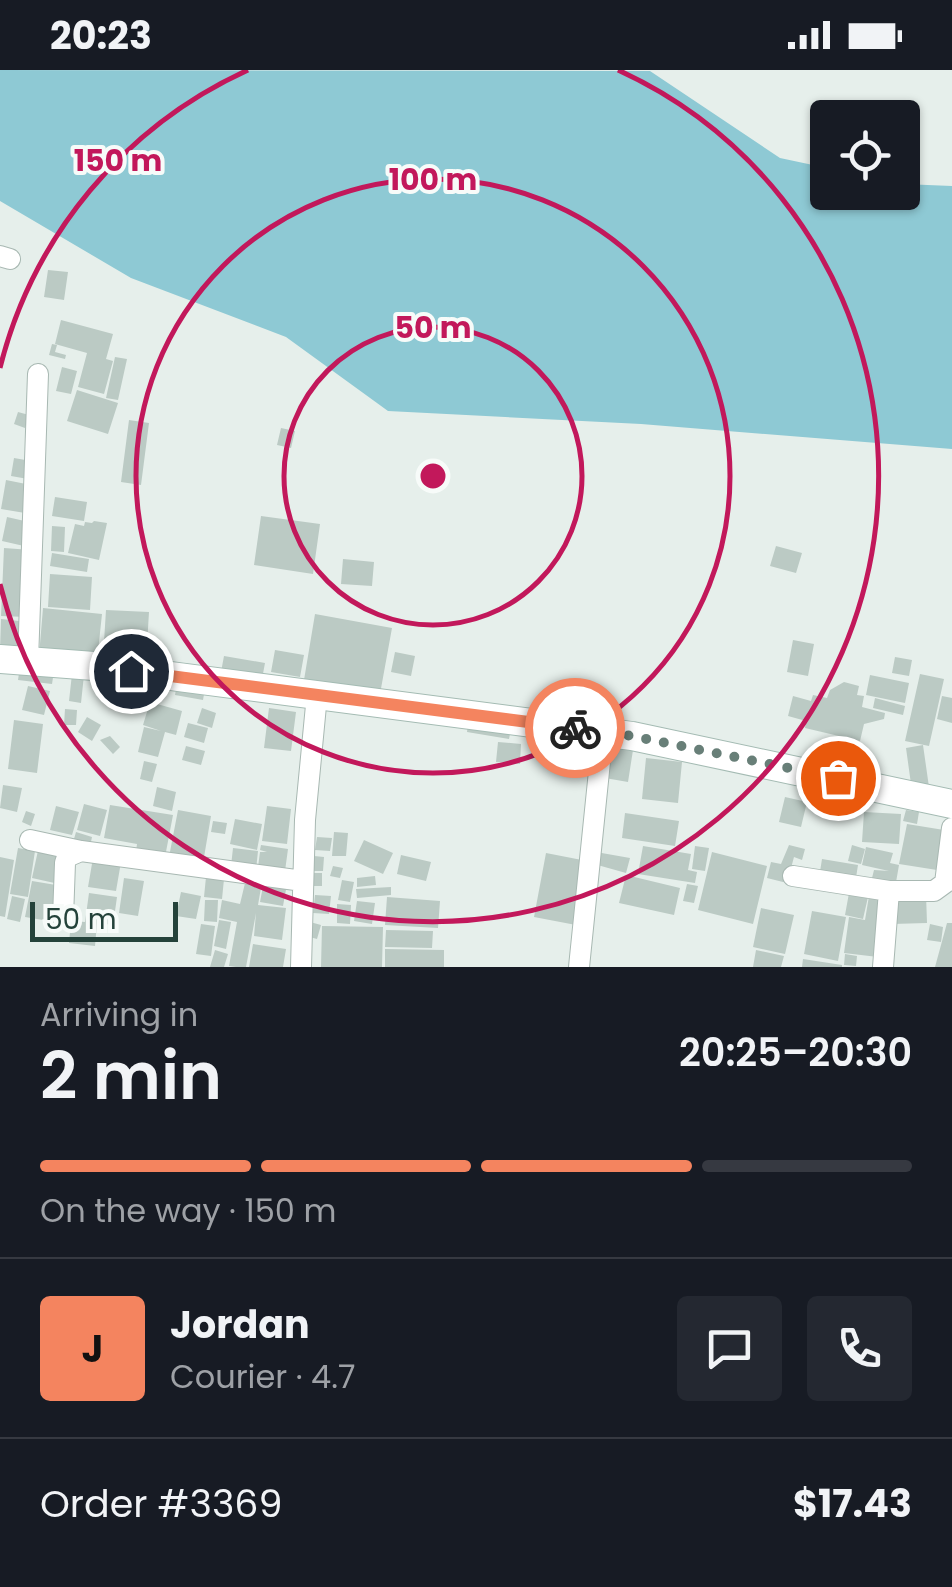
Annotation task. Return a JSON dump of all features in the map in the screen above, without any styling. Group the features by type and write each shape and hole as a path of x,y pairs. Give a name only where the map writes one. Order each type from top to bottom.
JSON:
{"street":[{"path":"28,661 38,374"},
{"path":"0,659 94,666 602,732 952,804"},
{"path":"301,967 303,881 317,695"},
{"path":"580,967 602,732"},
{"path":"794,876 890,891 934,891 945,883 952,828"},
{"path":"30,840 81,852 303,881"},
{"path":"63,918 65,864 68,857 81,852"},
{"path":"883,967 890,891"}],"water":[{"path":"0,70 650,71 780,158 810,164 810,210 920,210 920,185 952,186 952,449 641,424 388,411 286,337 131,278 0,201"}],"building":[{"path":"48,270 68,272 64,300 44,297"},
{"path":"61,320 113,334 106,359 113,361 104,394 78,387 87,353 55,344"},
{"path":"52,344 57,345 55,352 66,355 65,359 49,355"},
{"path":"115,357 127,359 118,400 106,398"},
{"path":"62,367 77,371 71,394 56,391"},
{"path":"77,390 118,403 108,434 67,421"},
{"path":"18,412 29,415 25,428 14,424"},
{"path":"129,420 149,423 141,485 121,482"},
{"path":"281,428 295,431 291,448 277,445"},
{"path":"14,458 31,461 28,479 11,476"},
{"path":"6,480 31,485 25,513 1,509"},
{"path":"55,497 87,502 84,521 52,516"},
{"path":"261,516 320,524 313,574 254,565"},
{"path":"7,517 29,522 24,546 2,541"},
{"path":"85,522 107,523 99,560 68,553 75,524 84,526"},
{"path":"52,526 65,527 64,552 51,551"},
{"path":"776,546 802,553 796,573 770,566"},
{"path":"4,548 31,550 27,617 1,616"},
{"path":"52,553 89,559 87,572 50,566"},
{"path":"343,559 374,562 372,586 341,584"},
{"path":"50,574 92,577 90,610 48,607"},
{"path":"43,608 102,614 97,661 39,656"},
{"path":"106,610 149,612 146,661 103,658"},
{"path":"315,614 392,628 380,694 304,680"},
{"path":"1,619 28,622 25,653 0,650"},
{"path":"793,640 814,644 808,676 787,672"},
{"path":"275,650 304,655 300,677 271,672"},
{"path":"395,652 415,656 411,676 391,672"},
{"path":"224,656 265,663 262,679 221,672"},
{"path":"895,657 912,660 909,676 892,673"},
{"path":"20,667 54,671 52,684 18,680"},
{"path":"72,674 84,675 81,703 69,701"},
{"path":"920,674 944,679 929,746 905,741"},
{"path":"870,675 909,683 905,703 866,695"},
{"path":"178,678 206,683 203,700 175,695"},
{"path":"844,682 859,686 857,695 864,696 862,707 885,713 884,719 864,724 860,741 805,728 806,721 788,716 793,696 811,701 813,695 827,698 830,690"},
{"path":"28,686 50,691 44,715 22,710"},
{"path":"942,696 952,698 952,723 937,719"},
{"path":"875,698 905,706 903,715 873,708"},
{"path":"150,702 182,711 176,735 165,732 158,757 138,752 144,727 161,731 143,725"},
{"path":"202,708 216,713 212,728 197,723"},
{"path":"269,708 296,712 291,751 264,748"},
{"path":"65,709 77,710 76,725 64,725"},
{"path":"87,717 101,725 92,741 78,732"},
{"path":"469,717 512,724 509,739 467,732"},
{"path":"14,720 43,724 37,773 8,769"},
{"path":"188,723 208,728 204,743 184,737"},
{"path":"110,736 120,747 113,754 100,740"},
{"path":"498,742 521,744 520,764 496,762"},
{"path":"923,745 929,787 911,784 906,748"},
{"path":"186,746 205,751 201,765 182,760"},
{"path":"610,746 633,750 628,782 605,778"},
{"path":"646,758 682,762 678,803 642,799"},
{"path":"144,761 157,764 152,782 140,779"},
{"path":"820,777 862,795 858,809 815,800"},
{"path":"3,785 22,788 17,812 0,808"},
{"path":"157,787 176,792 172,811 153,806"},
{"path":"785,797 807,802 801,827 779,822"},
{"path":"84,804 107,810 100,836 77,830"},
{"path":"110,805 173,815 165,857 136,851 137,844 104,838"},
{"path":"56,806 79,812 72,835 50,830"},
{"path":"267,806 291,809 287,844 262,841"},
{"path":"178,810 211,816 203,863 169,857"},
{"path":"906,810 919,812 917,824 903,821"},
{"path":"26,811 35,814 31,826 22,822"},
{"path":"864,812 901,814 899,844 862,842"},
{"path":"625,813 679,821 675,846 622,838"},
{"path":"235,819 262,824 257,850 230,844"},
{"path":"213,821 227,823 225,834 211,832"},
{"path":"907,824 944,830 937,870 899,864"},
{"path":"76,832 92,837 89,851 72,846"},
{"path":"334,832 348,833 346,856 332,856"},
{"path":"317,837 332,838 330,851 315,850"},
{"path":"364,840 393,853 383,874 354,861"},
{"path":"261,845 288,849 285,871 258,867 260,852 267,852 260,850"},
{"path":"789,845 805,849 802,860 794,857 787,883 767,878 771,862 781,864"},
{"path":"852,845 865,849 861,864 848,861"},
{"path":"39,846 66,851 59,884 32,878"},
{"path":"643,846 691,854 688,870 697,872 695,883 638,874"},
{"path":"695,846 709,848 705,871 692,869"},
{"path":"866,847 893,853 890,863 899,865 895,888 871,882 874,870 889,871 862,865"},
{"path":"18,848 35,851 28,897 10,894"},
{"path":"233,848 258,851 256,870 231,866"},
{"path":"596,852 630,858 626,873 594,864"},
{"path":"712,852 767,866 753,924 698,910"},
{"path":"546,853 587,861 576,925 534,917"},
{"path":"401,855 431,862 426,881 397,874"},
{"path":"314,856 324,857 323,871 312,871"},
{"path":"0,857 14,860 5,917 0,916"},
{"path":"93,858 121,862 116,891 88,887"},
{"path":"822,859 858,865 855,884 819,878"},
{"path":"333,866 343,868 340,878 330,876"},
{"path":"311,873 322,873 322,886 310,886"},
{"path":"626,875 680,888 674,915 619,903"},
{"path":"375,876 376,885 357,887 357,878"},
{"path":"206,877 224,879 222,899 204,897"},
{"path":"124,878 144,881 138,916 119,913"},
{"path":"246,879 262,882 258,905 286,908 282,940 254,936 256,913 246,967 229,966 237,922 219,918 222,900 240,904"},
{"path":"342,880 354,882 350,902 338,900"},
{"path":"32,881 62,886 55,922 25,917"},
{"path":"264,881 287,884 283,906 260,902"},
{"path":"687,884 698,886 694,903 683,901"},
{"path":"391,887 391,895 357,898 356,889"},
{"path":"870,890 888,893 878,957 844,953 849,917 865,920"},
{"path":"181,892 201,896 196,919 176,916"},
{"path":"89,893 117,897 113,925 97,923 95,946 69,943 71,921 85,922"},
{"path":"849,893 868,897 863,919 845,915"},
{"path":"926,894 927,923 892,924 891,895"},
{"path":"315,895 331,896 329,914 313,913"},
{"path":"12,896 25,899 20,922 7,919"},
{"path":"387,897 440,901 438,928 385,925"},
{"path":"205,900 218,900 217,922 204,921"},
{"path":"357,901 375,903 372,924 354,921"},
{"path":"337,904 351,905 350,924 337,923"},
{"path":"761,908 794,915 785,954 753,947"},
{"path":"812,911 846,917 838,961 804,954"},
{"path":"219,920 231,922 226,949 214,946"},
{"path":"310,922 321,925 317,939 306,936"},
{"path":"947,923 952,923 952,967 935,967"},
{"path":"201,924 215,926 211,956 196,954"},
{"path":"930,924 943,927 941,942 927,940"},
{"path":"322,926 383,927 382,967 321,967"},
{"path":"386,930 433,931 432,948 385,947"},
{"path":"253,944 286,949 283,967 249,967"},
{"path":"385,949 444,950 444,967 385,967"},
{"path":"215,950 228,954 224,967 210,967"},
{"path":"756,950 784,956 781,967 753,967"},
{"path":"845,954 857,956 856,966 844,965"},
{"path":"803,959 842,965 842,967 802,967"}],"way so far":[{"path":"575,728 838,778"}],"route":[{"path":"131,671 575,728"}]}
